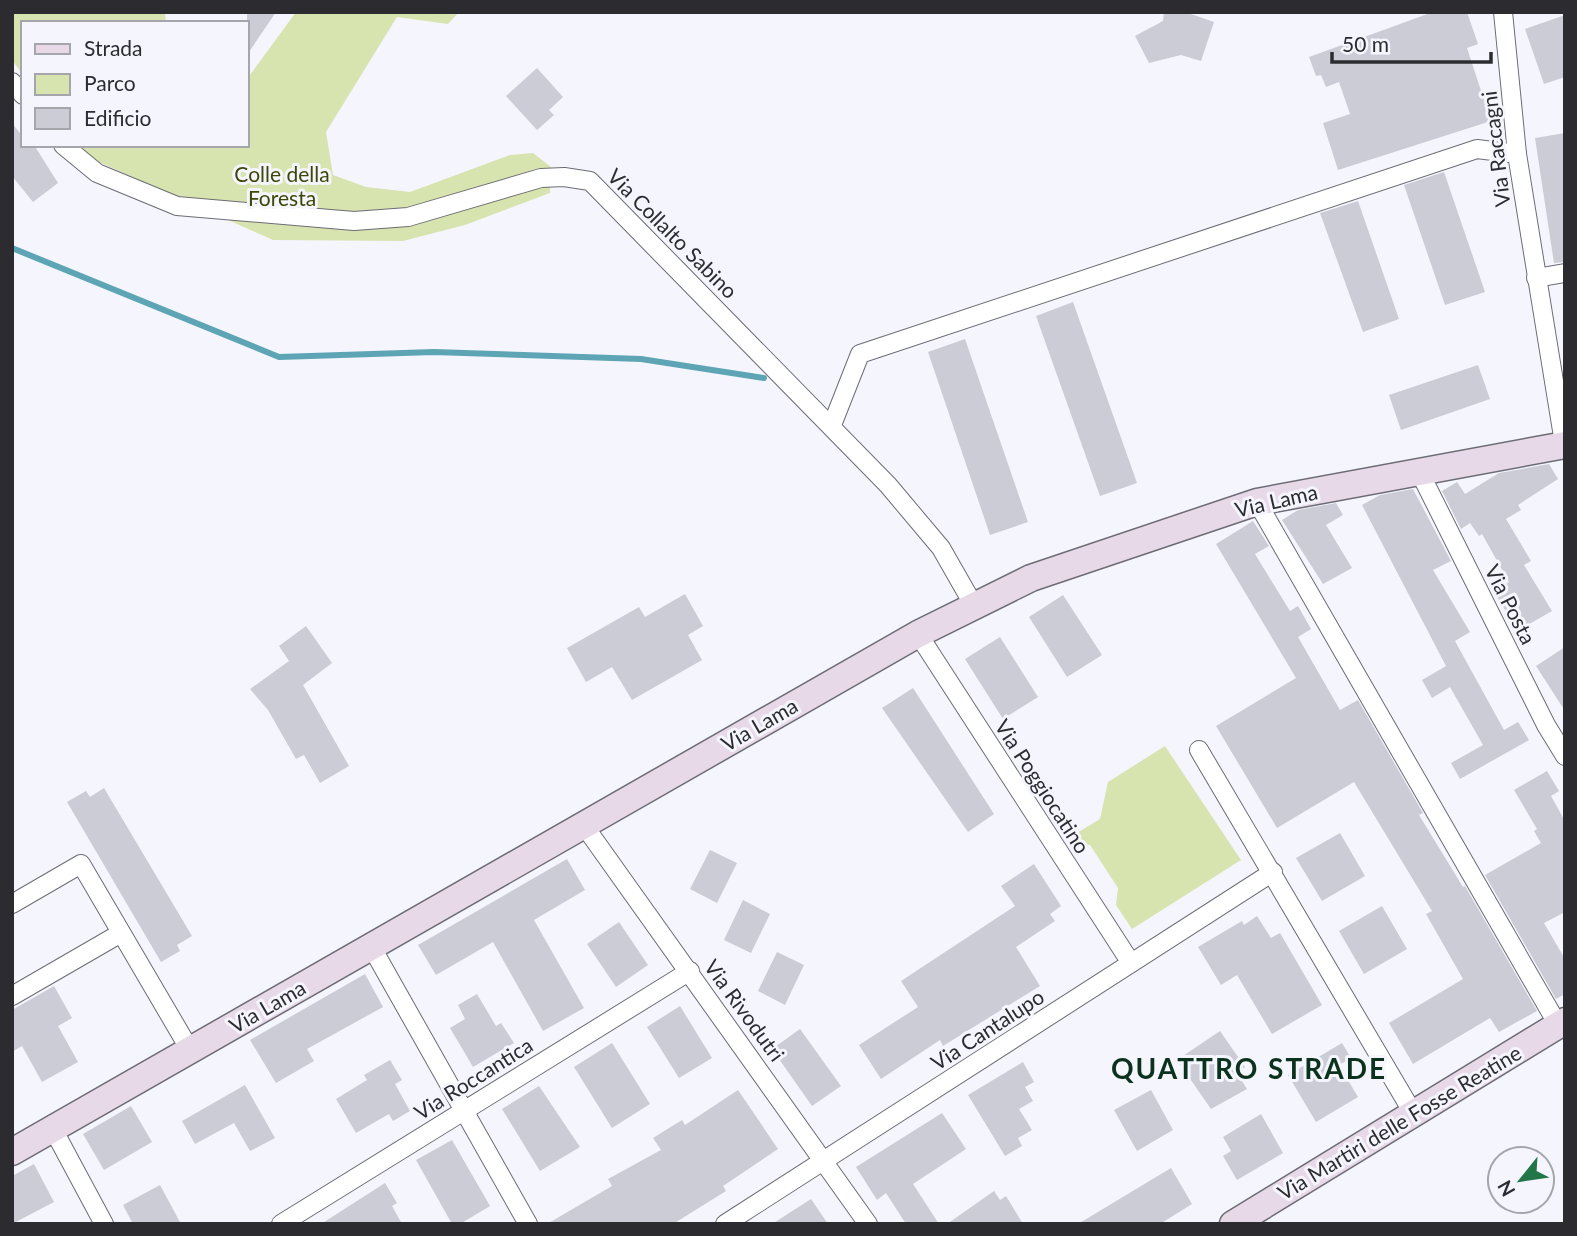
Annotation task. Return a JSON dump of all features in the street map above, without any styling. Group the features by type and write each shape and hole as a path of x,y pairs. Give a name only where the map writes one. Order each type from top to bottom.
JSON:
{"main road":[{"name":"Via Lama","path":"12,1152 973,604 1066,564 1257,502 1564,446"},
{"name":"Via Martiri delle Fosse Reatine","path":"1233,1224 1261,1216 1413,1113 1562,1023"}],"street":[{"name":"Via Raccagni","path":"1503,12 1517,154 1564,446"},
{"name":"Via Collalto Sabino","path":"65,147 97,173 177,206 354,221 408,217 541,178 564,177 590,181 832,425 942,548 973,604"},
{"path":"832,425 860,354 1477,149 1517,154"},
{"path":"1535,278 1565,273"},
{"name":"Via Posta","path":"1419,471 1546,725 1565,756"},
{"path":"1257,502 1562,1023"},
{"name":"Via Poggiocatino","path":"918,634 1131,963"},
{"path":"1199,750 1413,1113"},
{"name":"Via Rivodutri","path":"583,824 825,1160 868,1224"},
{"path":"12,904 81,864 190,1050"},
{"name":"Via Cantalupo","path":"725,1224 1273,872"},
{"path":"12,996 121,933"},
{"path":"371,946 528,1224"},
{"name":"Via Roccantica","path":"281,1224 690,971"},
{"path":"53,1129 104,1224"}],"green space":[{"path":"12,12 165,12 166,21 21,21 21,72 12,60"},
{"name":"Colle della Foresta","path":"296,12 459,12 448,24 397,17 326,132 333,175 366,187 410,192 510,155 533,153 551,167 550,193 465,225 403,241 273,240 79,153 74,147 248,147 248,78"},
{"path":"1165,746 1241,860 1132,929 1116,905 1118,888 1090,845 1077,844 1072,836 1100,819 1108,782"}],"building":[{"path":"247,12 276,12 248,54 248,21"},
{"path":"1164,12 1185,12 1214,22 1201,61 1181,55 1149,63 1135,36 1163,21"},
{"path":"1433,12 1467,12 1478,44 1467,48 1491,121 1338,170 1323,123 1350,114 1339,82 1326,87 1321,75 1316,76 1309,57"},
{"path":"1565,15 1565,77 1544,84 1525,29"},
{"path":"537,68 563,97 549,110 554,115 537,130 506,96"},
{"path":"12,123 21,134 21,147 35,147 58,183 33,202 12,176"},
{"path":"1565,133 1565,262 1554,263 1535,138"},
{"path":"1444,172 1485,292 1445,305 1404,185"},
{"path":"1358,201 1399,319 1363,332 1320,213"},
{"path":"1073,302 1137,483 1100,496 1036,316"},
{"path":"965,339 1028,522 990,535 928,352"},
{"path":"1478,365 1490,399 1401,430 1389,395"},
{"path":"1549,464 1558,479 1518,505 1521,510 1506,519 1531,561 1524,565 1552,611 1517,631 1494,591 1509,582 1482,534 1479,536 1470,523 1461,529 1442,491 1457,482 1465,494 1499,473"},
{"path":"1413,489 1451,561 1433,570 1470,632 1455,641 1504,730 1518,722 1529,740 1460,779 1451,763 1483,745 1450,687 1432,698 1422,680 1446,666 1362,505 1380,495"},
{"path":"1336,503 1343,515 1326,525 1352,568 1323,584 1282,520 1298,510"},
{"path":"1253,521 1269,546 1255,554 1290,611 1298,606 1311,629 1298,637 1340,710 1358,700 1423,813 1419,815 1463,887 1465,886 1537,1011 1499,1032 1490,1018 1413,1064 1389,1023 1463,979 1426,914 1432,911 1354,782 1277,828 1216,726 1296,678 1216,544"},
{"path":"685,594 703,626 688,635 702,660 632,700 612,667 586,682 567,648 639,607 645,617"},
{"path":"1063,595 1102,655 1067,677 1029,617"},
{"path":"306,626 332,663 303,685 349,766 320,783 304,755 296,759 268,710 250,689 289,661 279,646"},
{"path":"1000,637 1038,697 1003,719 965,659"},
{"path":"1565,647 1565,711 1536,666"},
{"path":"913,688 994,814 968,832 882,708"},
{"path":"1547,771 1559,791 1551,796 1565,821 1565,912 1544,923 1565,959 1565,994 1556,999 1485,875 1541,843 1534,831 1537,829 1514,790"},
{"path":"104,788 192,936 177,945 180,951 161,962 67,802 86,791 90,797"},
{"path":"1340,833 1365,876 1322,901 1296,858"},
{"path":"710,850 737,863 717,903 690,889"},
{"path":"567,859 585,890 534,920 584,1008 543,1031 493,942 436,975 418,945"},
{"path":"1034,864 1061,906 1050,914 1055,921 1016,947 1040,986 943,1046 940,1040 881,1079 859,1045 918,1007 901,981 1015,906 1001,886"},
{"path":"743,900 770,914 751,953 724,940"},
{"path":"1382,906 1407,949 1364,974 1339,931"},
{"path":"1257,916 1271,938 1280,933 1322,1005 1272,1034 1237,975 1221,985 1198,947 1242,921 1244,925"},
{"path":"619,922 648,965 616,987 587,944"},
{"path":"777,952 804,965 785,1005 758,991"},
{"path":"365,974 383,1007 307,1049 314,1061 276,1083 250,1040"},
{"path":"54,986 72,1018 58,1026 78,1062 42,1082 22,1046 12,1052 12,1010"},
{"path":"477,994 496,1026 501,1023 514,1043 473,1067 450,1028 465,1019 458,1005"},
{"path":"680,1006 712,1058 679,1078 647,1027"},
{"path":"800,1029 841,1086 812,1106 772,1049"},
{"path":"1220,1031 1245,1067 1237,1073 1247,1089 1211,1109 1177,1060"},
{"path":"612,1043 650,1104 612,1128 574,1067"},
{"path":"1342,1043 1351,1058 1339,1065 1358,1097 1316,1122 1288,1075"},
{"path":"390,1060 402,1080 395,1084 410,1111 393,1121 389,1114 356,1133 336,1099 367,1080 364,1075"},
{"path":"1023,1062 1034,1082 1025,1087 1033,1101 1019,1109 1032,1130 1018,1138 1022,1146 1005,1156 968,1095"},
{"path":"245,1085 275,1138 250,1151 234,1123 195,1144 182,1121"},
{"path":"539,1086 580,1147 540,1171 502,1109"},
{"path":"738,1090 778,1149 723,1186 726,1191 673,1224 547,1224 612,1186 608,1179 661,1150 653,1138 682,1120 685,1125"},
{"path":"1151,1090 1173,1130 1137,1151 1114,1110"},
{"path":"131,1106 152,1142 104,1170 83,1134"},
{"path":"942,1113 966,1149 913,1184 939,1224 906,1224 886,1193 877,1200 856,1167"},
{"path":"1261,1114 1283,1153 1237,1180 1223,1156 1231,1151 1223,1137"},
{"path":"452,1140 490,1206 460,1224 452,1224 416,1160"},
{"path":"34,1164 54,1202 12,1224 12,1176"},
{"path":"1171,1168 1192,1204 1160,1224 1078,1224"},
{"path":"385,1183 397,1203 392,1206 402,1224 321,1224"},
{"path":"160,1185 181,1224 133,1224 123,1205"},
{"path":"994,1191 1000,1200 1006,1196 1023,1224 947,1224"},
{"path":"811,1199 828,1224 772,1224"}],"waterway":[{"path":"12,248 279,357 434,352 641,359 764,378"}],"district":[{"name":"QUATTRO STRADE","path":"1249,1068"}]}
